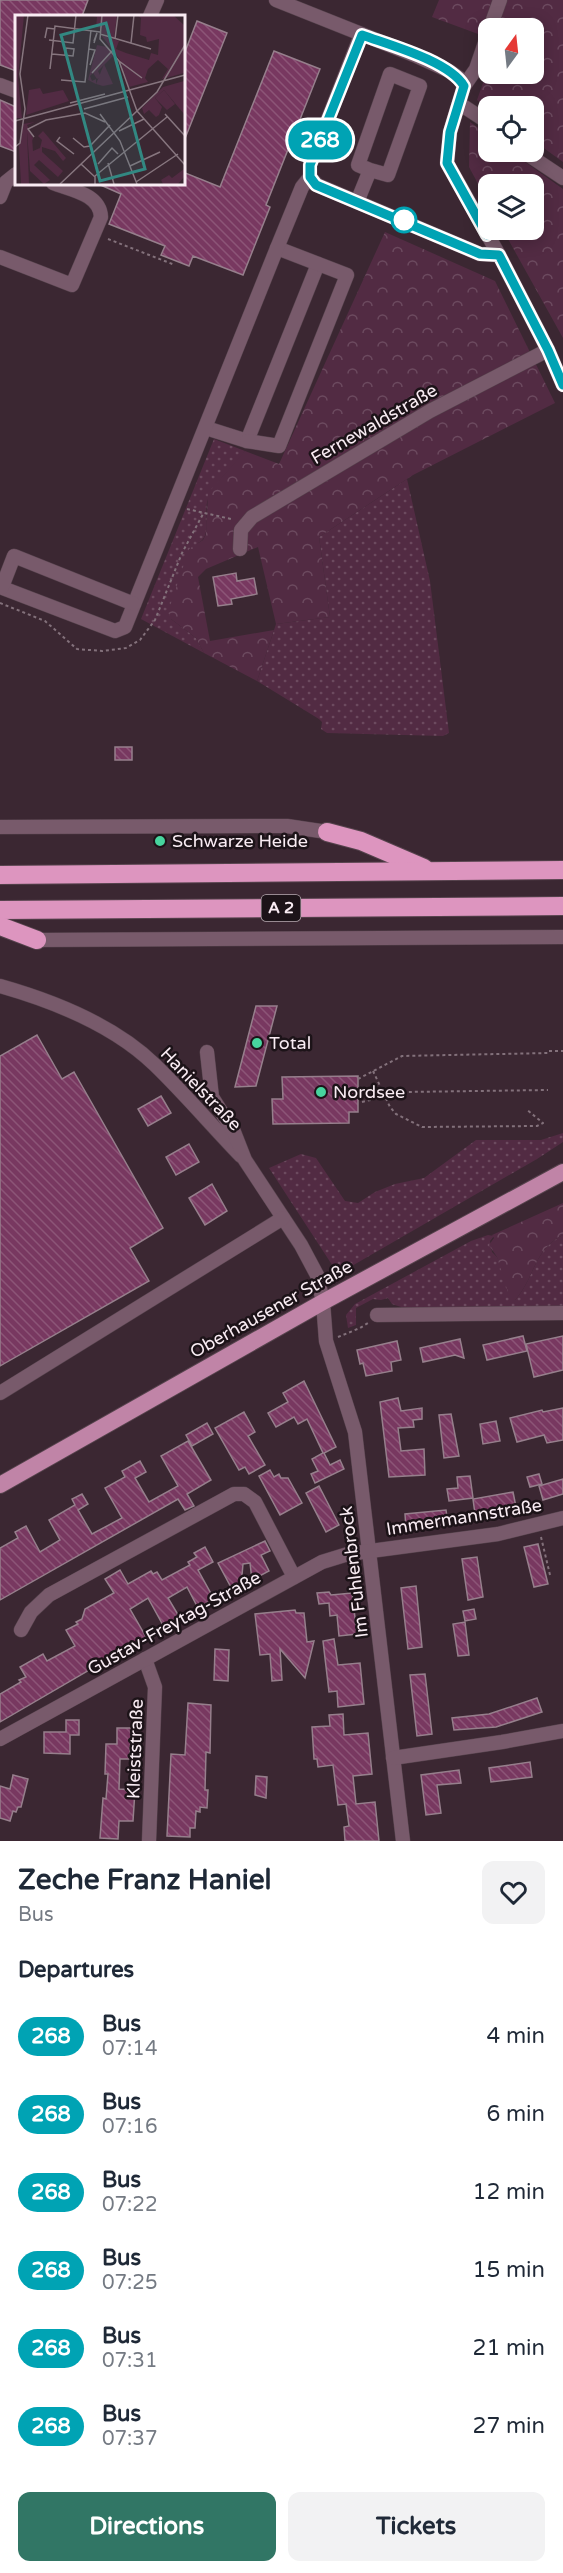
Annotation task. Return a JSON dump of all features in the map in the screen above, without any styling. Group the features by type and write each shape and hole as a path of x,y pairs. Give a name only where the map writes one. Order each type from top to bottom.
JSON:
{"highway":[{"path":"327,832 361,841 432,872"},
{"name":"A 2","path":"0,875 563,870"},
{"name":"A 2","path":"0,910 563,906"},
{"path":"0,926 37,940"}],"main road":[{"name":"Oberhausener Straße","path":"0,1485 323,1302 563,1172"}],"street":[{"path":"150,15 157,0"},
{"path":"276,0 449,71 459,78 464,86"},
{"path":"493,18 500,0"},
{"path":"362,35 310,165 310,177 316,185 480,254 499,255"},
{"path":"478,63 464,86 450,132 447,163 499,255 548,350 563,385"},
{"path":"390,74 420,86 388,175 370,170 358,165 390,74"},
{"path":"0,85 15,91"},
{"path":"460,104 478,116"},
{"path":"539,162 563,178"},
{"path":"357,202 370,170"},
{"path":"0,197 6,182 15,175"},
{"path":"134,604 14,556 1,587 115,631 124,627 134,604 206,428 276,248 302,187 310,177"},
{"path":"0,257 72,285 101,217 101,208 95,199 56,184"},
{"path":"206,428 247,441 279,446 347,276 276,248"},
{"path":"247,441 318,264"},
{"name":"Fernewaldstraße","path":"252,517 430,411 548,350"},
{"path":"240,549 241,530 252,517"},
{"path":"0,826 287,826 327,832"},
{"path":"37,940 563,937"},
{"name":"Hanielstraße","path":"0,986 35,996 73,1011 154,1064 244,1160 283,1218 317,1275 323,1302"},
{"name":"Hanielstraße","path":"207,1052 212,1097 234,1132 244,1160"},
{"path":"0,1393 283,1218"},
{"name":"Im Fuhlenbrock","path":"323,1302 327,1341 355,1432 403,1841"},
{"path":"377,1315 563,1313"},
{"path":"21,1630 31,1612 49,1595 234,1494 244,1494 255,1502 294,1577"},
{"name":"Immermannstraße","path":"370,1551 467,1538 563,1518"},
{"name":"Gustav-Freytag-Straße","path":"0,1739 294,1577 335,1557 370,1551"},
{"name":"Kleiststraße","path":"145,1659 155,1687 149,1841"},
{"path":"393,1758 563,1731"}],"path":[{"path":"94,233 175,264"},
{"path":"203,514 234,519 252,517"},
{"path":"358,1079 402,1056 563,1051"},
{"path":"373,1071 385,1098 396,1114 422,1127 537,1126 543,1123 526,1109"},
{"path":"362,1102 405,1092 548,1090"},
{"path":"327,1341 360,1328 377,1315"},
{"path":"538,1525 550,1575"}],"green space":[{"path":"439,0 563,0 563,162 544,148 544,96 478,96 483,84 544,84 544,18 478,18 478,34 432,17"},
{"path":"470,122 478,127 478,162 525,162 542,174 478,174 478,184 469,167"},
{"path":"544,175 563,189 563,338 509,240 544,240"},
{"path":"385,232 495,281 555,403 413,475 319,537 330,617 276,624 258,547 206,569 198,577 210,641 274,630 257,681 204,653 196,638 171,619 168,612 189,549 203,540 206,534 208,493 245,451 279,464"},
{"path":"214,439 245,451 219,481 208,499 205,535 198,543 171,619 196,638 204,653 141,619"},
{"path":"407,479 430,581 449,733 443,736 327,733 321,729 322,722 319,719 257,681 276,624 330,617 319,537"},
{"path":"563,1133 563,1142 537,1159 338,1274 269,1168 301,1154 316,1158 345,1201 358,1203 375,1192 395,1184 424,1178 476,1140 541,1140"},
{"path":"563,1203 563,1235 546,1248 522,1292 515,1300 510,1299 497,1257 489,1245 494,1238 492,1235"},
{"path":"488,1235 494,1236 490,1241 492,1252 497,1257 515,1300 522,1292 540,1256 553,1241 563,1235 563,1308 402,1311 401,1307 392,1304 388,1298 373,1299 356,1308 356,1325 348,1328 346,1315 355,1304 471,1241"}],"building":[{"path":"0,0 88,0 82,15 15,15 15,71 0,65"},
{"path":"197,21 227,33 184,141 184,54"},
{"path":"274,51 320,69 266,205 270,207 243,275 193,256 189,266 161,255 165,246 109,224 121,194 98,184 184,184 184,172 220,187"},
{"path":"0,100 15,107 15,152 0,146"},
{"path":"236,573 237,581 254,578 257,594 231,599 232,604 218,606 213,577"},
{"path":"115,747 132,747 132,760 115,760"},
{"path":"256,1006 277,1006 256,1086 235,1087"},
{"path":"37,1035 62,1079 74,1072 163,1228 130,1248 149,1281 0,1366 0,1056"},
{"path":"358,1076 358,1112 349,1112 349,1123 273,1124 272,1099 283,1099 282,1077"},
{"path":"161,1096 171,1113 148,1126 138,1109"},
{"path":"189,1144 199,1162 176,1175 166,1157"},
{"path":"212,1184 227,1211 205,1225 189,1198"},
{"path":"523,1336 527,1351 487,1360 483,1345"},
{"path":"563,1336 563,1370 534,1377 526,1344"},
{"path":"460,1339 464,1358 455,1355 423,1362 420,1348"},
{"path":"397,1341 401,1360 391,1362 392,1371 366,1376 357,1350"},
{"path":"304,1381 336,1447 324,1453 330,1465 340,1460 344,1469 315,1483 311,1474 318,1471 312,1459 323,1453 307,1419 298,1424 294,1417 276,1427 268,1413 288,1402 283,1393"},
{"path":"398,1398 401,1411 422,1408 422,1419 413,1420 414,1427 398,1428 401,1451 424,1449 425,1475 389,1477 380,1402"},
{"path":"563,1408 563,1440 547,1443 544,1435 517,1442 510,1418 542,1410 543,1412"},
{"path":"244,1412 255,1432 248,1436 265,1465 249,1474 245,1467 239,1470 215,1428"},
{"path":"451,1414 459,1456 444,1458 439,1415"},
{"path":"496,1421 500,1441 483,1444 480,1424"},
{"path":"207,1423 213,1434 192,1446 186,1435"},
{"path":"188,1441 211,1480 187,1494 194,1506 185,1510 178,1499 0,1600 0,1548 18,1538 15,1532 26,1526 40,1552 60,1540 49,1520 75,1505 72,1499 82,1494 88,1504 78,1510 92,1534 122,1518 105,1488 125,1477 122,1471 140,1461 146,1472 135,1478 149,1502 178,1486 161,1456"},
{"path":"270,1470 274,1477 279,1474 281,1478 288,1478 302,1503 280,1515 259,1476"},
{"path":"539,1474 542,1484 530,1487 527,1477"},
{"path":"470,1476 473,1498 449,1501 447,1489 458,1488 457,1477"},
{"path":"563,1479 563,1494 543,1500 539,1486"},
{"path":"319,1486 339,1525 326,1532 306,1493"},
{"path":"513,1492 516,1507 475,1514 473,1499"},
{"path":"446,1510 448,1524 406,1529 405,1514"},
{"path":"265,1541 270,1551 261,1555 269,1571 252,1580 250,1563 243,1564 241,1586 233,1591 218,1563"},
{"path":"538,1544 548,1584 534,1587 524,1547"},
{"path":"205,1547 213,1562 198,1570 214,1599 198,1608 187,1587 168,1598 180,1618 164,1627 148,1598 130,1609 146,1637 0,1722 0,1694 26,1677 20,1667 43,1654 47,1661 75,1646 66,1630 78,1624 76,1622 82,1619 85,1609 114,1593 105,1579 120,1570 128,1584 151,1571 153,1574 157,1572 162,1580 190,1565 188,1562 197,1557 194,1553"},
{"path":"477,1557 483,1597 468,1600 462,1559"},
{"path":"416,1586 422,1647 408,1649 401,1588"},
{"path":"329,1592 331,1595 352,1593 357,1634 339,1636 337,1615 330,1616 329,1603 319,1604 317,1593"},
{"path":"474,1609 476,1619 465,1621 463,1611"},
{"path":"295,1610 296,1613 304,1613 307,1642 314,1641 305,1678 280,1649 282,1680 272,1681 270,1654 260,1655 255,1614"},
{"path":"465,1622 469,1655 458,1656 453,1624"},
{"path":"334,1639 338,1665 360,1663 364,1704 338,1707 337,1691 329,1692 323,1641"},
{"path":"215,1649 229,1650 228,1681 214,1680"},
{"path":"425,1674 432,1734 417,1736 410,1675"},
{"path":"537,1698 542,1712 496,1727 454,1730 452,1718 489,1714"},
{"path":"188,1703 211,1705 210,1753 206,1752 207,1808 200,1807 200,1812 196,1811 195,1828 190,1828 190,1837 167,1836 171,1754 185,1755"},
{"path":"343,1714 344,1735 368,1733 372,1774 353,1776 356,1804 375,1802 379,1841 345,1841 344,1827 349,1826 346,1804 338,1805 333,1765 318,1767 317,1759 314,1759 312,1727 330,1726 329,1715"},
{"path":"66,1720 79,1720 79,1735 70,1735 70,1754 44,1753 44,1732 66,1732"},
{"path":"117,1728 131,1728 130,1759 120,1759 119,1789 135,1790 133,1821 119,1821 118,1839 100,1838 103,1798 106,1799 108,1774 105,1774 106,1744 117,1744"},
{"path":"530,1762 532,1777 491,1782 489,1768"},
{"path":"459,1770 461,1783 437,1785 441,1813 426,1815 421,1775"},
{"path":"13,1775 28,1779 21,1807 18,1807 16,1812 13,1811 10,1821 0,1818 0,1786 10,1789"},
{"path":"256,1776 267,1777 266,1798 255,1795"}],"bus line":[{"name":"268","path":"478,220 447,163 450,132 464,86 459,78 414,55 362,35 310,165 310,177 316,185 480,254 499,255 554,362 563,385"}],"place":[{"name":"Schwarze Heide","path":"160,841"},
{"name":"Total","path":"257,1043"},
{"name":"Nordsee","path":"321,1092"}]}
